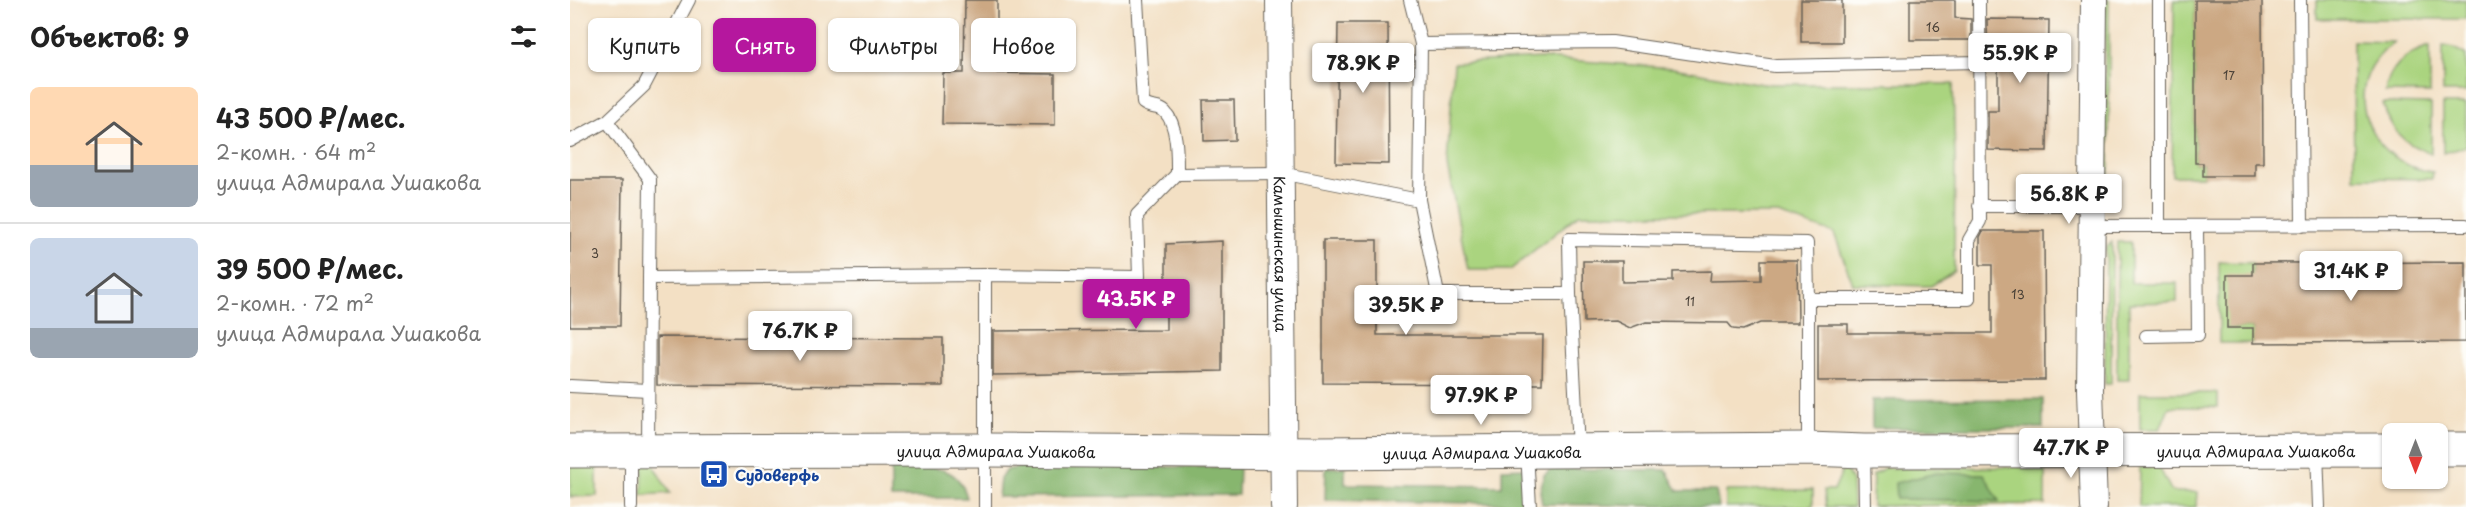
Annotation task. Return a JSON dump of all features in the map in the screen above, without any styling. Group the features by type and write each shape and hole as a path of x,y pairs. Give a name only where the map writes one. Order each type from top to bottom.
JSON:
{"street":[{"name":"Камышинская улица","path":"1278,0 1284,507"},
{"path":"2094,0 2091,216 2094,507"},
{"name":"улица Адмирала Ушакова","path":"570,451 986,450 1284,453 1808,449 1864,451 2382,450"},
{"path":"2448,449 2466,449"}],"lane":[{"path":"570,141 607,122 644,86 689,0"},
{"path":"649,278 985,275 1139,277 1137,215 1177,174 1177,143 1169,118 1162,110 1147,107 1143,103 1137,0"},
{"path":"1410,0 1421,44 1419,200 1438,294 1570,294"},
{"path":"1808,298 1969,299 1969,240 1980,221 1979,0"},
{"path":"2159,0 2159,226"},
{"path":"2300,0 2302,226"},
{"path":"1421,44 1612,42 1775,66 1979,62"},
{"path":"607,122 650,179 648,390 631,507"},
{"path":"1177,174 1280,173 1419,200"},
{"path":"1979,206 2091,216 2159,226 2466,225"},
{"path":"2146,336 2198,335 2197,226"},
{"path":"1578,451 1569,239 1808,243 1808,449"},
{"path":"985,275 985,507"},
{"path":"570,386 648,390"},
{"path":"1527,451 1530,507"},
{"path":"1864,451 1865,507"},
{"path":"2317,451 2319,507"}],"green space":[{"path":"2105,0 2109,0 2109,206 2104,198"},
{"path":"2174,0 2195,0 2195,163 2203,163 2203,176 2172,176"},
{"path":"2317,0 2466,0 2466,19 2317,19"},
{"path":"2353,41 2394,42 2379,56 2368,74 2363,91 2368,124 2388,151 2401,161 2433,172 2432,179 2354,178"},
{"path":"2430,46 2430,93 2385,92 2390,75 2400,62 2413,53"},
{"path":"2443,46 2454,48 2466,55 2466,92 2443,92"},
{"path":"1541,58 1673,68 1762,84 1953,84 1954,271 1931,286 1853,284 1834,233 1778,214 1579,214 1510,270 1468,270 1447,165 1454,63"},
{"path":"2383,103 2431,104 2431,154 2406,141 2394,129"},
{"path":"2443,104 2466,104 2466,147 2443,153"},
{"path":"2112,242 2111,384 2105,384 2106,248"},
{"path":"2117,242 2131,242 2131,283 2177,283 2177,302 2129,303 2129,380 2117,380"},
{"path":"2219,262 2253,263 2253,275 2227,328 2253,328 2253,343 2219,343"},
{"path":"2140,393 2218,393 2218,407 2169,407 2160,429 2140,429"},
{"path":"2043,399 2043,428 1872,428 1872,400"},
{"path":"643,462 652,463 670,493 642,495"},
{"path":"570,466 597,466 597,496 570,497"},
{"path":"1021,467 1239,467 1238,495 998,497 1000,479 1006,470"},
{"path":"1345,467 1345,484 1502,486 1502,469 1525,468 1523,504 1325,500 1326,468"},
{"path":"2045,467 2045,504 1872,506 1873,475 1884,468"},
{"path":"2140,467 2159,467 2172,492 2197,492 2196,507 2139,507"},
{"path":"927,468 947,472 956,477 967,498 891,498 891,469"},
{"path":"1551,469 1666,470 1678,491 1716,491 1719,507 1542,504 1540,491 1544,475"},
{"path":"1843,469 1846,469 1852,482 1853,507 1826,507 1824,490 1834,490"},
{"path":"1936,473 1984,474 1999,501 1896,499 1895,483"},
{"path":"1813,490 1813,506 1726,507 1726,491"}],"building":[{"path":"965,0 997,0 997,18 971,18 971,72 1055,74 1055,125 942,124 943,73 964,73"},
{"path":"1801,0 1842,0 1842,42 1801,42"},
{"path":"1910,0 1955,0 1955,18 1971,19 1971,40 1910,40"},
{"path":"2195,0 2262,0 2263,163 2255,163 2255,176 2203,176 2203,163 2195,163"},
{"path":"1987,19 2049,20 2047,151 1988,150 1988,111 1998,111 1998,62 1988,62"},
{"path":"1338,23 1388,23 1389,164 1336,163"},
{"path":"1203,100 1234,100 1235,140 1204,141"},
{"path":"570,180 622,180 620,326 570,326"},
{"path":"1983,231 2044,231 2045,380 1818,381 1818,324 1848,324 1848,333 1992,333 1992,265 1980,265 1980,237"},
{"path":"1323,240 1377,240 1377,335 1543,335 1542,384 1323,383"},
{"path":"1222,241 1222,371 993,375 993,331 1166,330 1166,244"},
{"path":"1761,260 1797,260 1798,323 1760,323 1743,330 1733,329 1728,323 1646,322 1630,328 1616,321 1584,322 1583,261 1622,261 1622,282 1673,281 1673,272 1711,271 1710,281 1761,280"},
{"path":"2466,262 2466,342 2253,343 2253,328 2227,328 2227,275 2253,275 2253,263"},
{"path":"657,337 943,338 943,386 657,385"}],"place":[{"name":"Судоверфь","path":"714,474"}]}
